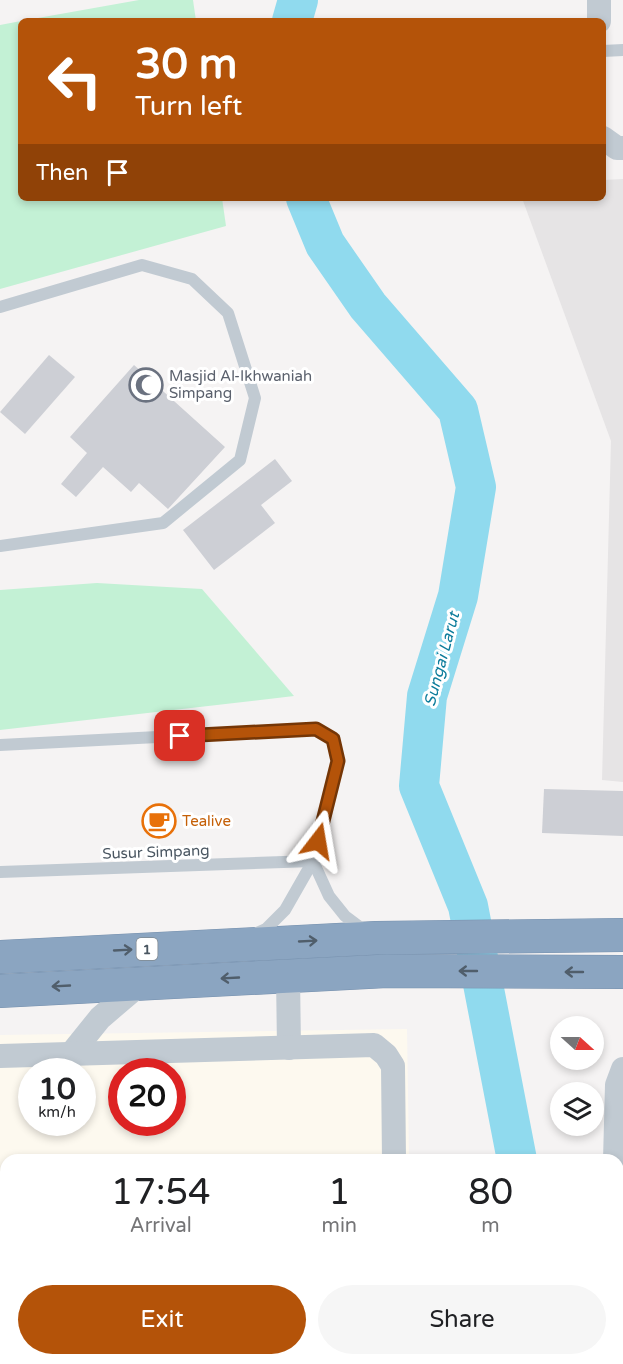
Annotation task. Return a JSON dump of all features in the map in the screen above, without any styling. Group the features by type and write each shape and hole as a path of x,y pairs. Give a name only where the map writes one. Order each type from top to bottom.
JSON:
{"highway":[{"name":"1","path":"0,957 376,938 623,935"},
{"name":"1","path":"0,991 141,982 411,971 623,972"}],"street":[{"path":"599,0 599,18"},
{"path":"606,140 617,148 623,148"},
{"path":"288,976 289,1048"},
{"path":"71,1054 100,1018 141,982"},
{"path":"0,1056 374,1046 386,1055 393,1066 394,1154"},
{"path":"617,1153 617,1084 623,1069"}],"lane":[{"path":"606,51 623,50"},
{"path":"0,307 142,265 192,279 228,314 255,398 240,459 163,523 0,546"},
{"path":"0,745 316,729 333,739 338,761 313,861 285,910 266,929 228,945"},
{"path":"313,861 329,896 345,916 376,938"},
{"name":"Susur Simpang","path":"0,872 313,861"}],"shaded area":[{"path":"623,179 623,782 602,780 611,441 523,201 606,201 606,180"},
{"path":"407,1029 409,1154 0,1154 0,1035"}],"green space":[{"path":"139,0 193,0 196,18 38,18"},
{"path":"18,22 18,201 222,201 226,226 0,289 0,25"},
{"path":"97,583 202,589 294,696 0,730 0,590"}],"building":[{"path":"49,355 75,377 25,434 0,412"},
{"path":"134,365 225,447 168,509 139,483 131,492 103,467 76,497 61,484 87,453 70,437"},
{"path":"275,459 292,481 261,505 275,523 214,570 183,530"},
{"path":"544,789 623,791 623,836 542,833"}],"waterway":[{"name":"Sungai Larut","path":"293,18 298,0"},
{"name":"Sungai Larut","path":"307,201 325,244 368,306 458,410 476,487 458,596 427,696 419,786 468,906 516,1154"}],"place":[{"name":"Masjid Al-Ikhwaniah Simpang","path":"146,385"},
{"name":"Tealive","path":"159,821"}],"route":[{"path":"180,736 316,729 333,739 338,761 318,841"}]}
